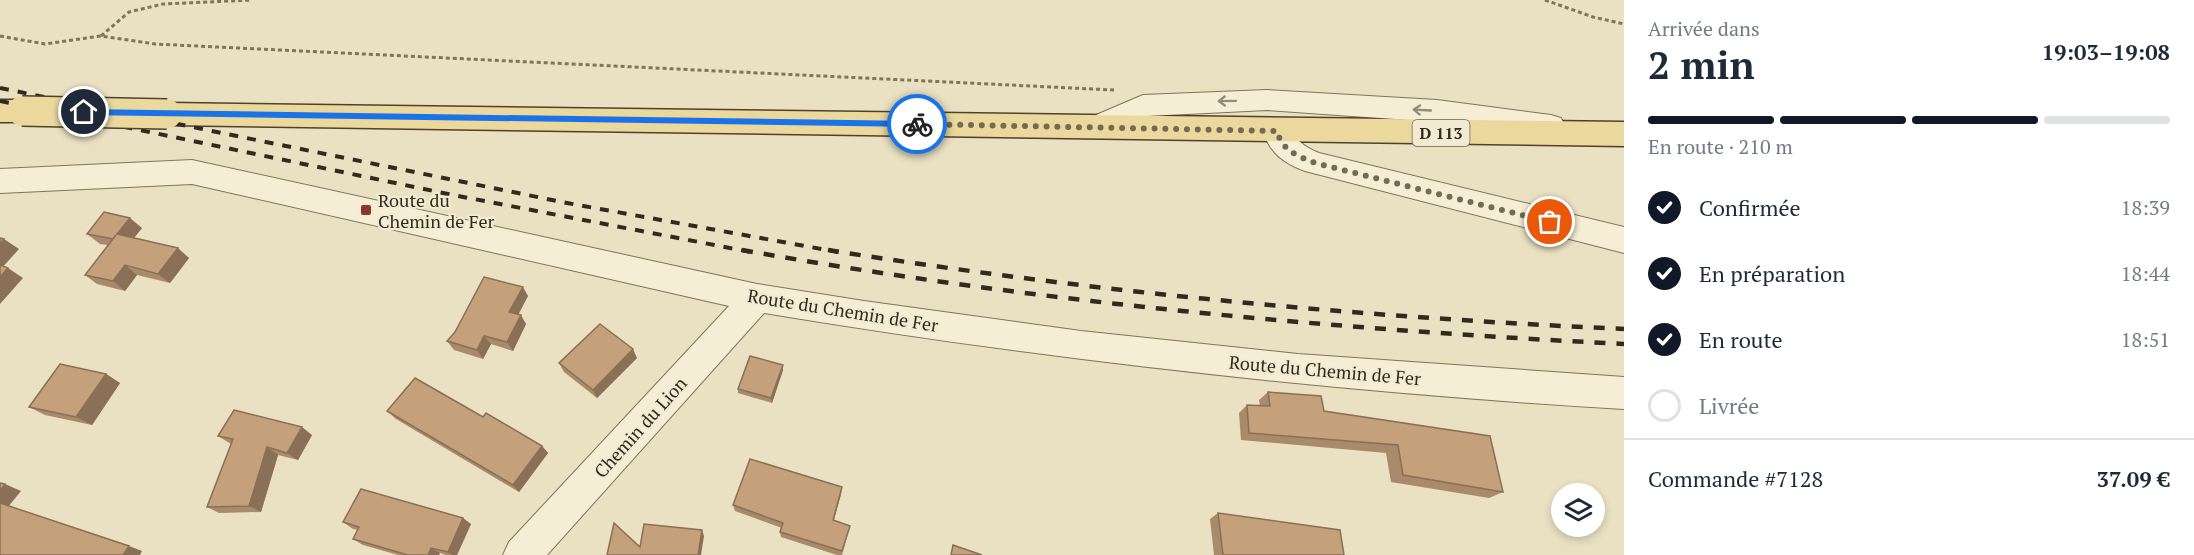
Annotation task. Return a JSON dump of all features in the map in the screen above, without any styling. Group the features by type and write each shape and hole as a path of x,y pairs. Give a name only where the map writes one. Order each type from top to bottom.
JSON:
{"main road":[{"name":"D 113","path":"11,111 1099,126 1277,131 1615,134"}],"street":[{"path":"1099,126 1143,106 1267,100 1437,111 1615,134"},
{"path":"1277,131 1280,140 1290,152 1315,163 1624,240"},
{"name":"Route du Chemin de Fer","path":"0,181 50,181 141,173 192,172 757,298 863,316 1126,351 1505,387 1624,393"},
{"name":"Chemin du Lion","path":"522,555 757,298"}],"path":[{"path":"101,36 129,12 163,4 252,0"},
{"path":"1545,0 1593,17 1624,24"},
{"path":"0,36 45,44 101,36 154,44 1106,88 1121,91 1143,106"}],"building":[{"path":"104,212 130,218 117,234 178,248 158,274 125,265 113,281 85,275 113,239 87,234"},
{"path":"0,265 8,268 0,277"},
{"path":"484,277 523,287 509,312 521,315 507,342 484,336 477,350 447,341 455,332"},
{"path":"600,324 633,349 593,390 559,363"},
{"path":"750,356 783,365 771,398 738,389"},
{"path":"60,364 106,374 76,417 29,407"},
{"path":"415,378 483,417 486,413 542,446 513,485 387,411"},
{"path":"1268,392 1321,396 1324,411 1490,436 1503,492 1403,475 1398,445 1249,433 1247,405 1270,406"},
{"path":"234,410 302,427 287,453 267,447 249,506 207,507 233,439 218,436"},
{"path":"750,459 842,487 833,520 850,526 842,551 780,532 783,523 733,505"},
{"path":"361,489 463,518 448,552 431,548 428,555 408,555 353,539 359,527 343,522"},
{"path":"0,503 129,546 123,555 0,555"},
{"path":"1218,513 1340,530 1344,555 1223,555"},
{"path":"614,523 640,547 644,524 702,530 698,555 607,555"},
{"path":"953,545 982,555 951,555"}],"railway":[{"path":"0,88 567,203 838,252"},
{"path":"0,101 453,195 751,252"},
{"path":"742,250 961,285 1182,311 1402,330 1624,344"},
{"path":"828,250 1026,278 1225,301 1424,318 1624,329"}],"way so far":[{"path":"917,124 1277,131 1283,146 1290,152 1330,168 1550,222"}],"place":[{"name":"Route du Chemin de Fer","path":"366,210"}],"route":[{"path":"84,112 917,124"}]}
